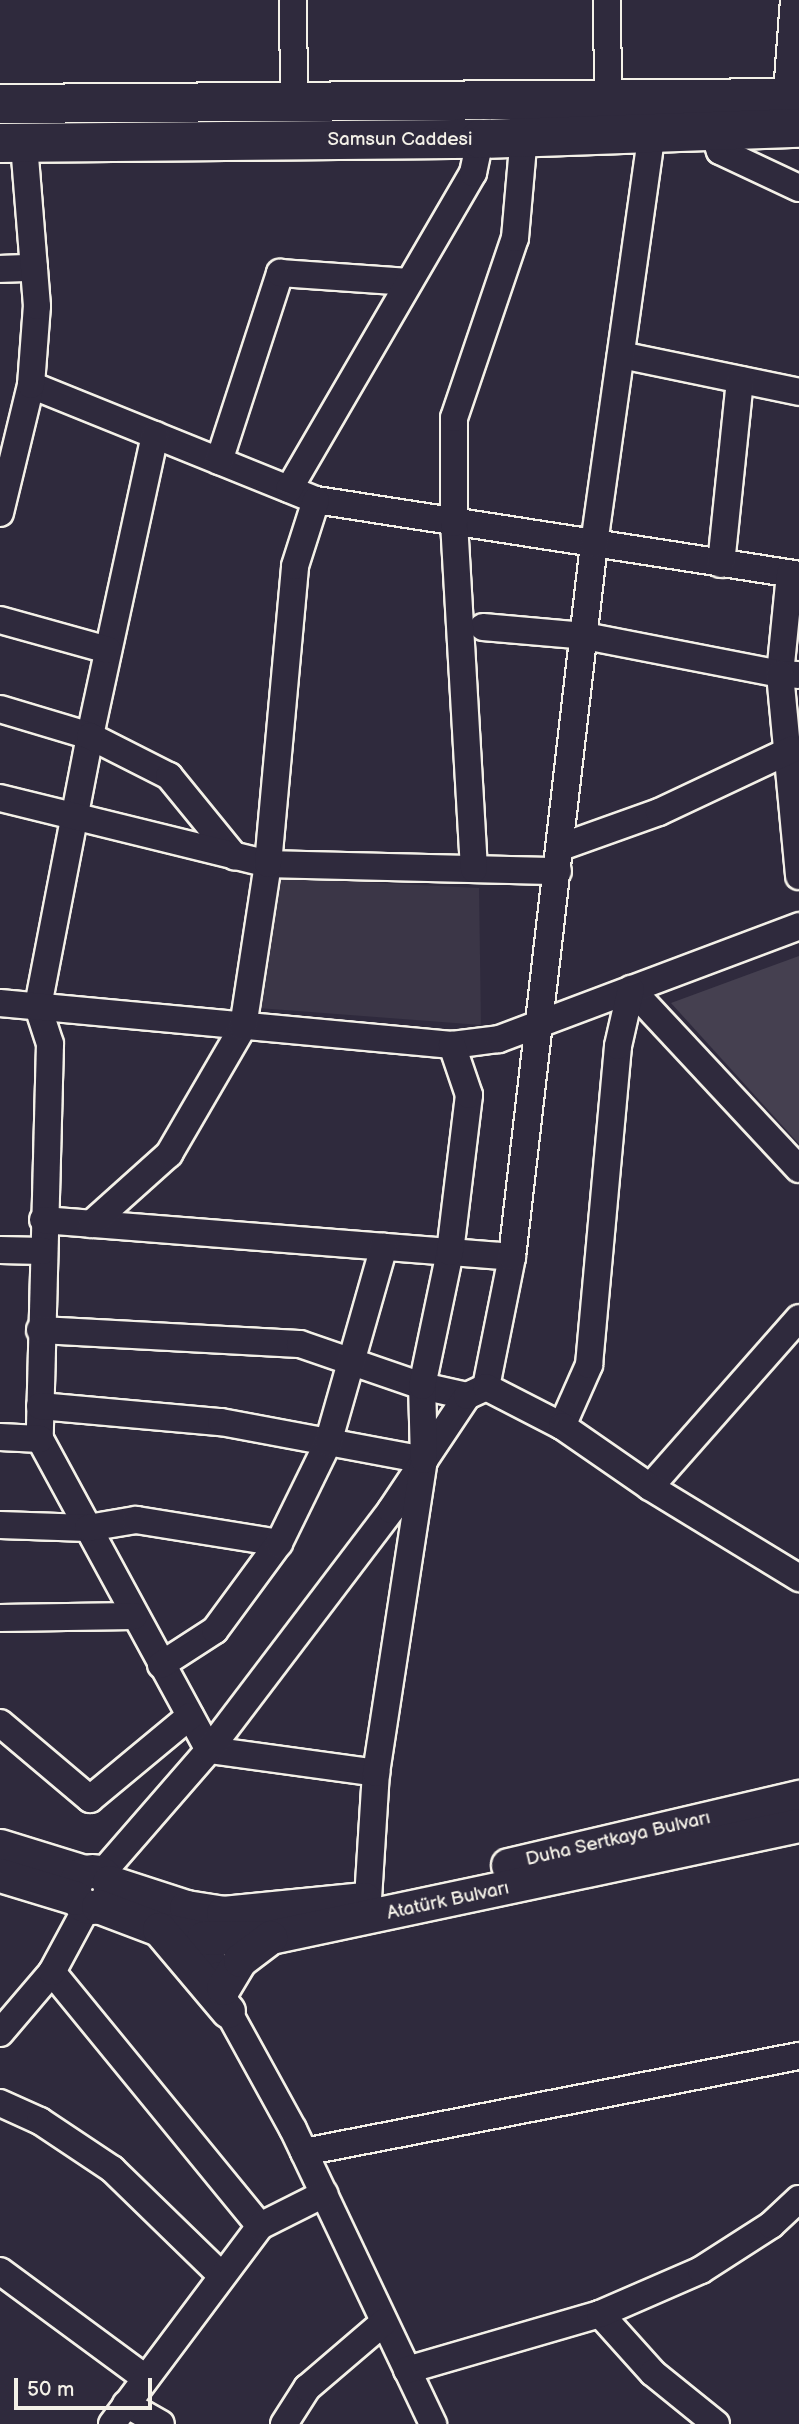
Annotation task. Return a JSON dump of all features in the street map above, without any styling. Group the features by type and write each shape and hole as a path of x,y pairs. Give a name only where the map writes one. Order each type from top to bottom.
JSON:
{"highway":[{"name":"Samsun Caddesi","path":"12,143 480,139 652,131 795,86"},
{"name":"Samsun Caddesi","path":"0,104 608,102 799,128"},
{"path":"708,114 776,146 799,146"}],"main road":[{"name":"Duha Sertkaya Bulvarı","path":"0,1875 186,1907 259,1912 368,1899 799,1797"},
{"name":"Atatürk Bulvarı","path":"93,1890 159,1929 203,1938 270,1937 799,1825"},
{"name":"Duha Sertkaya Bulvarı","path":"0,1846 93,1890"},
{"path":"159,1929 225,1999 240,1960 270,1937"}],"street":[{"path":"293,0 294,103"},
{"path":"607,0 608,102"},
{"path":"794,0 795,86"},
{"path":"708,114 720,151 799,188"},
{"path":"0,2034 52,1972 93,1890 209,1750 477,1392 512,1257 536,1026 560,859 594,544 652,131"},
{"path":"474,869 454,523 454,418 515,239 524,135"},
{"path":"289,489 473,173 480,139"},
{"path":"0,513 7,450 31,385 37,306 34,268 12,143"},
{"path":"0,269 34,268"},
{"path":"219,461 280,273 409,282"},
{"path":"621,355 799,392"},
{"path":"721,564 740,380"},
{"path":"31,385 316,500 794,575 790,675 791,750 799,876"},
{"path":"155,435 90,736 38,1007 50,1044 40,1330 40,1439 209,1750"},
{"path":"91,1224 169,1154 243,1027 268,864 295,566 316,500"},
{"path":"0,620 108,650"},
{"path":"483,627 584,636 790,675"},
{"path":"0,709 90,736 169,776 235,857"},
{"path":"0,798 74,820 268,864 474,869 560,859 791,750"},
{"path":"0,1003 452,1045 499,1040 799,926"},
{"path":"631,989 799,1169"},
{"path":"562,1426 589,1365 618,1046 631,989"},
{"path":"368,1899 376,1773 424,1460 422,1386 450,1252 469,1095 452,1045"},
{"path":"43,1220 512,1257"},
{"path":"161,1665 215,1630 279,1543 328,1443 384,1247"},
{"path":"0,1250 43,1251"},
{"path":"650,1487 799,1318"},
{"path":"40,1330 300,1344 422,1386 477,1392 562,1426 650,1487 799,1578"},
{"path":"40,1406 221,1422 424,1460"},
{"path":"0,1437 40,1439"},
{"path":"0,1525 88,1528 136,1520 279,1543"},
{"path":"0,1618 134,1616"},
{"path":"0,1723 90,1799 190,1716"},
{"path":"209,1750 376,1773"},
{"path":"186,1907 203,1938 225,1999 304,2152 433,2424"},
{"path":"52,1972 260,2226"},
{"path":"304,2152 799,2056"},
{"path":"0,2102 40,2121 112,2169 222,2276"},
{"path":"161,2424 119,2414 260,2226 324,2194"},
{"path":"407,2370 600,2314 701,2270 771,2225 799,2199"},
{"path":"0,2271 145,2378"},
{"path":"600,2314 653,2373 716,2424"},
{"path":"284,2424 307,2388 384,2322"}],"shaded area":[{"path":"277,878 479,888 481,1025 258,1008"},
{"path":"799,956 799,1144 671,1003"}]}
